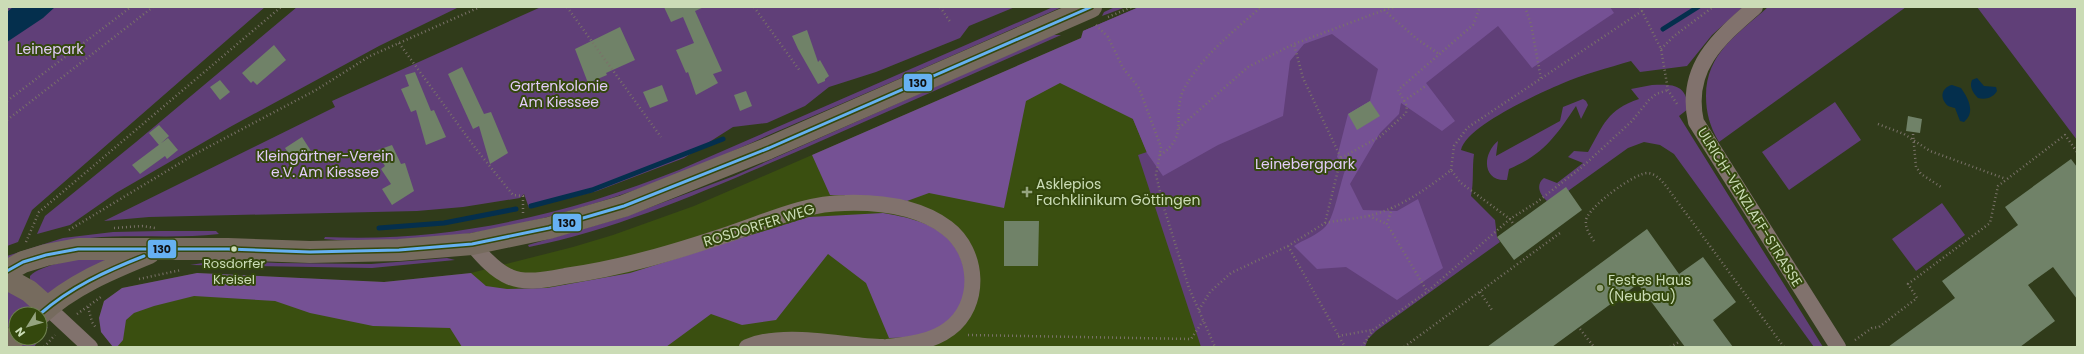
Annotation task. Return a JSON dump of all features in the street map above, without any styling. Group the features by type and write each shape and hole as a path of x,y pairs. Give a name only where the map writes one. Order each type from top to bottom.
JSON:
{"main road":[{"path":"7,271 23,262 46,255 78,249 310,252 377,251 472,244 549,228 624,206 769,148 1089,8"},
{"path":"48,308 99,274 160,249"},
{"path":"7,279 29,291 40,306"}],"street":[{"name":"ULRICH-VENZLAFF-STRASSE","path":"1755,7 1716,42 1701,66 1694,96 1696,122 1838,347"},
{"name":"ROSDORFER WEG","path":"472,244 484,258 510,277 520,280 549,279 603,271 653,259 804,209 838,203 869,202 913,211 933,219 957,236 965,247 970,260 973,287 966,309 949,330 932,338 905,345 887,347"},
{"path":"48,315 90,347"},
{"path":"746,347 754,344 795,340 883,347"}],"path":[{"path":"7,101 131,7"},
{"path":"7,120 153,7"},
{"path":"25,244 39,212 109,155 281,7"},
{"path":"66,232 195,154 316,90 370,56 480,7"},
{"path":"567,7 661,137"},
{"path":"754,7 800,71"},
{"path":"940,7 951,23"},
{"path":"1160,155 1169,149 1176,140 1179,128 1178,104 1184,87 1202,62 1261,7"},
{"path":"1179,128 1248,67 1294,44 1384,10 1396,7"},
{"path":"1341,158 1381,136 1406,113 1407,106 1398,90 1473,25 1480,7"},
{"path":"1525,7 1531,24 1541,80"},
{"path":"1640,7 1661,49 1667,77"},
{"path":"1661,49 1674,36 1713,7"},
{"path":"1089,8 1094,23 1108,37 1123,68 1139,88 1161,147 1156,175 1159,190 1189,288 1215,347"},
{"path":"1384,10 1417,39 1439,54"},
{"path":"1514,225 1510,219 1461,183 1451,170 1454,146 1467,128 1541,80 1642,11"},
{"path":"399,43 476,149 512,195 522,196 523,217"},
{"path":"1294,44 1303,78 1341,158 1325,222"},
{"path":"1404,101 1427,84"},
{"path":"1362,347 1372,330 1428,291 1510,219 1537,202 1582,167 1631,122 1649,100 1656,94 1668,90"},
{"path":"1878,124 1904,134 1914,142 1930,151 2007,179"},
{"path":"1913,134 1916,167 1921,174 1941,187"},
{"path":"1855,340 1872,328 1879,327 1918,298 1908,284 1990,223 1998,186 2065,135 2077,152"},
{"path":"1199,310 1210,292 1231,273 1288,246 1325,222 1369,215 1392,207 1431,185 1451,170"},
{"path":"1594,241 1587,228 1585,220 1589,212 1596,204 1636,176 1649,173 1657,177 1666,186 1784,347"},
{"path":"1387,224 1392,207"},
{"path":"1369,215 1387,224 1428,291"},
{"path":"1404,347 1560,233"},
{"path":"1288,246 1345,347"},
{"path":"1480,292 1492,310"},
{"path":"88,307 92,322 100,335"},
{"path":"967,335 1191,340 1203,321"},
{"path":"1580,329 1594,347"},
{"path":"1338,336 1372,330"},
{"path":"1670,347 1679,342"}],"shaded area":[{"path":"1139,7 1610,7 1614,13 1532,68 1498,26 1426,83 1455,121 1442,131 1401,103 1399,114 1380,133 1350,184 1363,210 1397,211 1418,199 1443,268 1397,300 1346,267 1317,269 1294,246 1319,232 1326,226 1332,215 1346,168 1337,157 1348,114 1370,101 1378,69 1332,34 1304,44 1290,61 1283,116 1218,145 1163,176 1147,153 1133,119 1060,83 1026,101 1004,208 929,193 907,201 868,196 830,195 812,155 1081,38 1083,31"},
{"name":"Asklepios Fachklinikum Göttingen","path":"1083,31 1338,347 113,347 101,332 99,318 104,301 122,288 197,273 384,282 471,273 573,247 613,235 694,206 759,178 1081,38"},
{"path":"883,213 924,223 945,236 960,255 965,279 961,302 955,313 947,322 927,333 889,338 866,283 828,254 776,320 742,325 711,314 666,347 462,347 450,328 373,326 310,313 275,301 194,296 154,306 134,313 126,320 123,340 117,347 113,347 101,332 99,318 104,301 122,288 197,273 384,282 471,273 486,286 507,289 547,288 630,273 809,217"}],"green space":[{"name":"Leinepark","path":"7,7 265,7 32,210 18,242 7,246"},
{"path":"297,7 459,7 379,46 230,127 116,193 70,225 37,234 45,216"},
{"name":"Gartenkolonie Am Kiessee","path":"541,7 1015,7 969,26 960,38 876,72 829,87 805,106 767,123 733,127 684,158 597,191 529,208 524,194 520,198 463,207 417,211 149,217 104,221 335,107 332,101"},
{"path":"1053,7 1062,7 697,167 609,199 529,221 447,237 365,241 324,239 325,237 371,238 461,230 505,223 550,213 593,200 679,170"},
{"path":"1115,7 1126,7 1102,16 1104,12"},
{"name":"Leinebergpark","path":"1139,7 1743,7 1712,35 1687,66 1640,72 1631,61 1596,71 1569,80 1521,103 1489,121 1476,131 1466,141 1461,150 1474,154 1471,196 1495,220 1497,237 1500,242 1376,331 1368,339 1365,347 1201,347 1138,155 1147,152 1101,44 1083,31"},
{"path":"1768,7 1906,7 1719,142 1709,120 1707,108 1707,81 1711,68 1718,56 1735,36"},
{"path":"1977,7 2077,7 2077,140"},
{"path":"1052,35 1061,35 796,152 698,193 598,229 529,247 528,245 624,217 734,176"},
{"path":"1652,85 1678,87 1682,90 1687,101 1688,109 1679,116 1823,347 1814,347 1674,154 1660,145 1644,142 1628,148 1568,191 1547,201 1542,196 1539,187 1544,178 1557,183 1583,163 1568,157 1574,151 1588,152 1603,126 1613,113 1628,103 1639,99 1631,89"},
{"path":"1583,99 1588,105 1581,119 1576,106 1548,144 1521,164 1509,169 1507,180 1493,177 1489,172 1487,160 1493,146 1498,141 1496,156 1560,121 1563,107"},
{"path":"1835,102 1861,140 1789,190 1762,152"},
{"path":"1942,203 1965,235 1916,271 1892,239"},
{"path":"216,231 219,234 187,236 122,236 80,239 59,244 7,261 7,256 63,238 113,232"},
{"path":"91,257 109,258 47,294 30,279 30,276 42,268"},
{"path":"447,258 455,260 372,268 190,265 222,260 278,263 371,264"},
{"path":"7,290 15,292 31,306 8,306 7,329"},
{"path":"19,346 35,346 34,347 18,347"}],"water":[{"path":"13,7 55,7 43,18 7,42 7,12"},
{"path":"1977,78 1984,86 1996,87 1997,91 1989,98 1978,98 1971,87 1972,80"},
{"path":"1952,85 1961,88 1970,105 1970,114 1964,122 1960,121 1955,108 1947,105 1942,95 1946,88"}],"building":[{"path":"664,7 704,7 695,11 722,71 713,74 718,83 696,95 688,72 686,73 676,50 694,43 683,17 671,22"},
{"path":"620,27 635,60 588,83 575,49"},
{"path":"807,30 818,62 820,60 829,76 825,79 825,81 818,84 792,36"},
{"path":"274,45 286,60 257,85 253,81 251,83 242,73"},
{"path":"462,67 484,114 491,112 508,153 490,164 479,126 473,129 448,74"},
{"path":"415,72 431,111 434,110 446,137 426,145 416,110 411,112 401,89 409,86 405,75"},
{"path":"220,80 230,92 220,100 210,87"},
{"path":"662,85 668,101 650,108 643,92"},
{"path":"746,91 752,106 740,111 734,95"},
{"path":"1370,101 1380,116 1357,130 1348,114"},
{"path":"1908,116 1922,119 1920,133 1906,131"},
{"path":"159,125 169,136 159,145 149,133"},
{"path":"302,137 311,151 294,162 285,148"},
{"path":"168,138 178,150 167,159 165,156 140,174 132,165"},
{"path":"392,145 401,164 405,163 414,191 392,205 382,189 391,184 381,169 385,166 375,151"},
{"path":"2071,159 2077,167 2077,299 2053,267 2028,285 2055,321 2020,347 1888,347 1955,298 1942,281 2018,225 2005,207"},
{"path":"1566,187 1582,210 1514,260 1497,237"},
{"path":"1004,221 1039,221 1038,266 1004,266"},
{"name":"Festes Haus (Neubau)","path":"1647,229 1679,274 1703,257 1736,302 1713,320 1733,347 1685,347 1638,284 1552,347 1487,347"}],"waterway":[{"path":"1663,29 1698,7"},
{"path":"531,206 592,190 723,139"},
{"path":"379,228 444,223 516,209"}],"transit line":[{"name":"130","path":"7,271 23,262 46,255 78,249 228,249 310,252 399,250 472,244 549,228 624,206 769,148 1091,7"},
{"name":"130","path":"48,307 89,280 144,256"}],"place":[{"name":"Asklepios Fachklinikum Göttingen","path":"1027,192"},
{"name":"Rosdorfer Kreisel","path":"234,249"},
{"name":"Festes Haus (Neubau)","path":"1600,288"}],"park label":[{"name":"Kleingärtner-Verein e.V. Am Kiessee","path":"325,164"}]}
